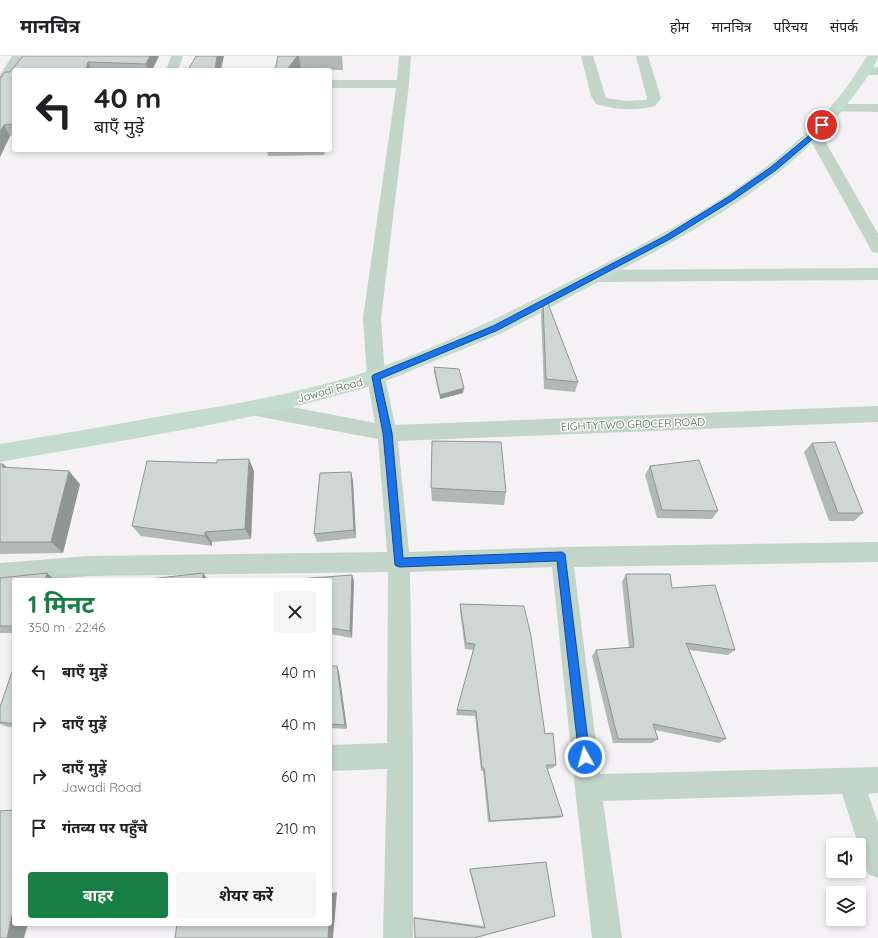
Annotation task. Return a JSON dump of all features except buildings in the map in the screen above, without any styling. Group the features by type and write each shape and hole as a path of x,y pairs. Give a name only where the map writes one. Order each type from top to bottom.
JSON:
{"street":[{"path":"13,68 18,56"},
{"path":"173,68 177,56"},
{"path":"398,938 400,756 399,562 387,433 376,377 372,325 403,84 405,56"},
{"path":"587,56 598,96 601,101 612,104 643,105 650,104 654,98 642,56"},
{"name":"Jawadi Road","path":"0,453 256,408 314,395 376,377 495,328 668,238 731,198 774,168 814,134 871,72 873,56"},
{"path":"5,85 12,69"},
{"path":"332,84 403,84"},
{"path":"838,108 878,108"},
{"path":"814,134 878,248"},
{"path":"594,276 878,274"},
{"name":"EIGHTYTWO GROCER ROAD","path":"256,408 387,433 878,414"},
{"path":"0,573 88,566 399,562 562,557 878,552"},
{"path":"562,557 588,788 607,938"},
{"path":"332,758 400,756"},
{"path":"588,788 878,780"},
{"path":"851,781 878,864"}],"route":[{"path":"585,757 562,557 399,562 387,433 376,377 495,328 668,238 731,198 774,168 814,134 822,125"}]}
